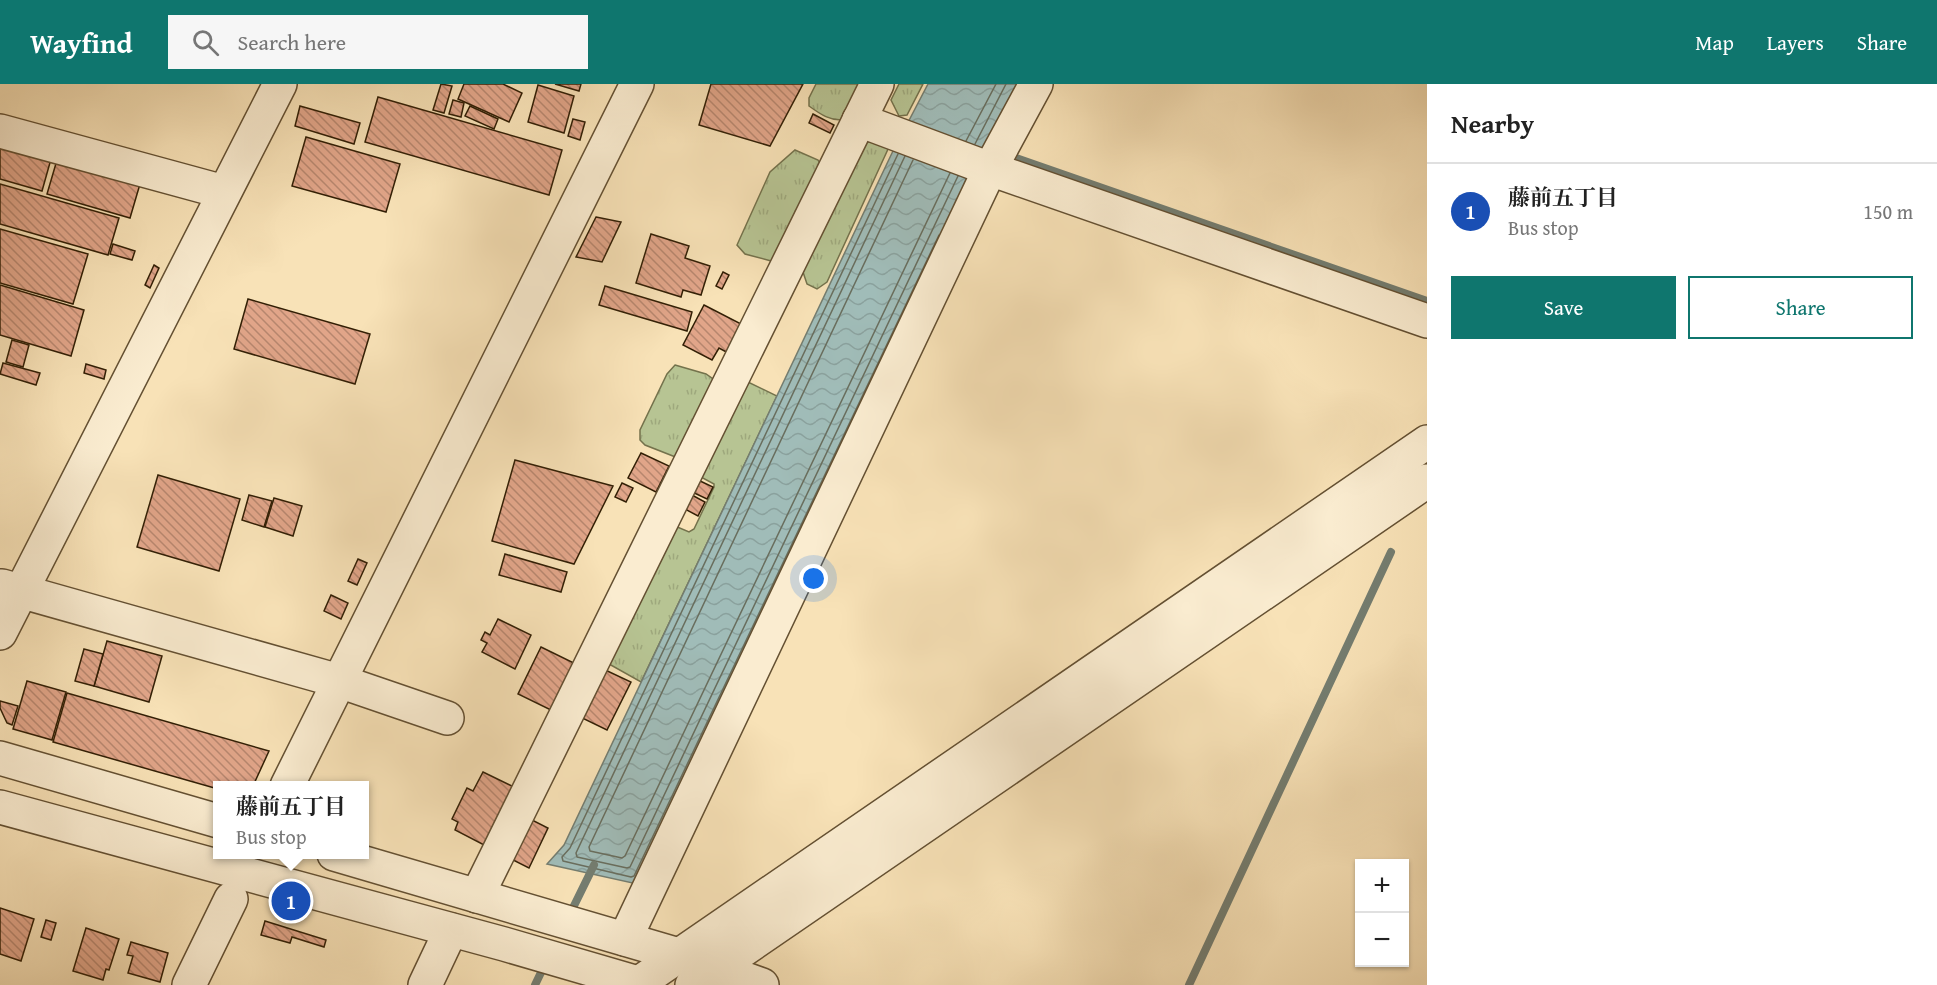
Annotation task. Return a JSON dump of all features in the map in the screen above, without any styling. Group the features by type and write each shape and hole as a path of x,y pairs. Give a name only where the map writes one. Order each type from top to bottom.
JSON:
{"street":[{"path":"0,633 11,588 280,84"},
{"path":"289,781 637,84"},
{"path":"477,896 877,84"},
{"path":"625,939 990,169 1036,84"},
{"path":"858,120 990,169 1427,321"},
{"path":"0,131 224,192"},
{"path":"0,807 504,944 633,982 678,955 1427,442"},
{"path":"704,977 1427,481"},
{"path":"11,588 339,681 447,718"},
{"path":"0,758 213,820"},
{"path":"348,859 678,955 704,977 762,985"},
{"path":"189,985 231,899"},
{"path":"425,985 451,930"}],"green space":[{"path":"816,84 862,84 845,119 840,120 826,117 809,106 809,98"},
{"path":"899,84 923,84 907,115 899,116 891,100"},
{"path":"871,141 889,147 827,282 817,289 807,284 802,269 856,146"},
{"path":"795,150 818,160 822,167 775,262 745,254 737,245 770,172"},
{"path":"675,365 706,374 716,381 678,458 645,445 640,440 640,430 667,374"},
{"path":"742,382 748,382 777,396 641,682 609,664 608,654 675,526 689,532 694,529 714,487 714,484 699,476"}],"water":[{"path":"928,84 1022,84 637,884 547,864 564,845 892,153"}],"building":[{"path":"441,84 452,86 444,113 433,110"},
{"path":"464,84 503,84 522,93 509,122 458,99"},
{"path":"555,84 581,84 579,91"},
{"path":"711,84 803,84 770,146 699,125"},
{"path":"538,85 574,96 564,133 528,122"},
{"path":"378,97 562,150 549,195 365,142"},
{"path":"453,100 464,103 461,117 449,114"},
{"path":"300,106 360,123 354,144 295,126"},
{"path":"470,106 498,119 494,129 465,116"},
{"path":"813,114 834,125 830,133 809,123"},
{"path":"573,119 585,122 580,140 568,136"},
{"path":"306,137 400,164 386,212 292,186"},
{"path":"0,144 51,159 42,191 0,179"},
{"path":"57,160 140,184 130,218 47,194"},
{"path":"0,184 119,218 108,255 0,224"},
{"path":"596,217 621,222 602,262 576,257"},
{"path":"0,229 88,254 73,304 0,283"},
{"path":"651,234 689,246 685,258 710,266 701,295 683,290 681,297 636,283"},
{"path":"113,244 135,251 132,260 110,254"},
{"path":"154,265 159,268 150,288 145,285"},
{"path":"723,272 729,275 722,289 716,286"},
{"path":"0,285 84,310 71,356 0,335"},
{"path":"605,286 692,312 687,331 599,305"},
{"path":"248,299 370,334 355,384 234,349"},
{"path":"704,305 745,326 730,354 719,348 712,360 683,345"},
{"path":"12,340 29,345 23,367 6,362"},
{"path":"3,363 40,373 36,385 0,374"},
{"path":"86,364 106,370 104,379 84,373"},
{"path":"641,453 669,466 656,492 628,478"},
{"path":"515,460 613,486 574,564 492,541"},
{"path":"158,475 240,499 219,571 137,547"},
{"path":"698,480 713,487 707,499 692,492"},
{"path":"622,483 633,488 626,502 615,497"},
{"path":"690,494 705,502 698,516 683,508"},
{"path":"249,495 272,501 264,527 242,520"},
{"path":"274,498 302,506 293,536 265,527"},
{"path":"505,554 567,572 561,592 499,575"},
{"path":"358,559 367,563 357,585 348,581"},
{"path":"331,595 348,603 341,619 324,611"},
{"path":"498,619 531,635 515,669 482,652 487,643 481,640 485,632 490,635"},
{"path":"107,641 162,656 149,702 94,686"},
{"path":"541,647 580,666 557,713 518,694"},
{"path":"84,649 103,654 94,686 75,681"},
{"path":"601,668 631,682 607,730 578,716"},
{"path":"27,681 66,692 52,740 13,729"},
{"path":"67,693 269,751 255,781 213,781 213,788 53,742"},
{"path":"0,701 18,706 12,725 7,723 0,708"},
{"path":"483,772 518,789 486,846 455,830 458,822 452,819 467,788 473,791"},
{"path":"528,818 548,828 529,868 509,858"},
{"path":"0,908 34,919 21,961 0,954"},
{"path":"46,920 56,923 51,940 41,937"},
{"path":"265,921 326,940 324,947 292,937 290,943 261,935"},
{"path":"86,928 119,939 109,970 106,969 103,980 73,971"},
{"path":"131,942 168,953 160,982 128,973 133,956 127,955"}],"waterway":[{"path":"1013,157 1427,301"},
{"path":"1189,985 1391,552"},
{"path":"569,916 594,865"},
{"path":"535,985 546,962"}],"place":[{"name":"藤前五丁目","path":"291,901"}]}
